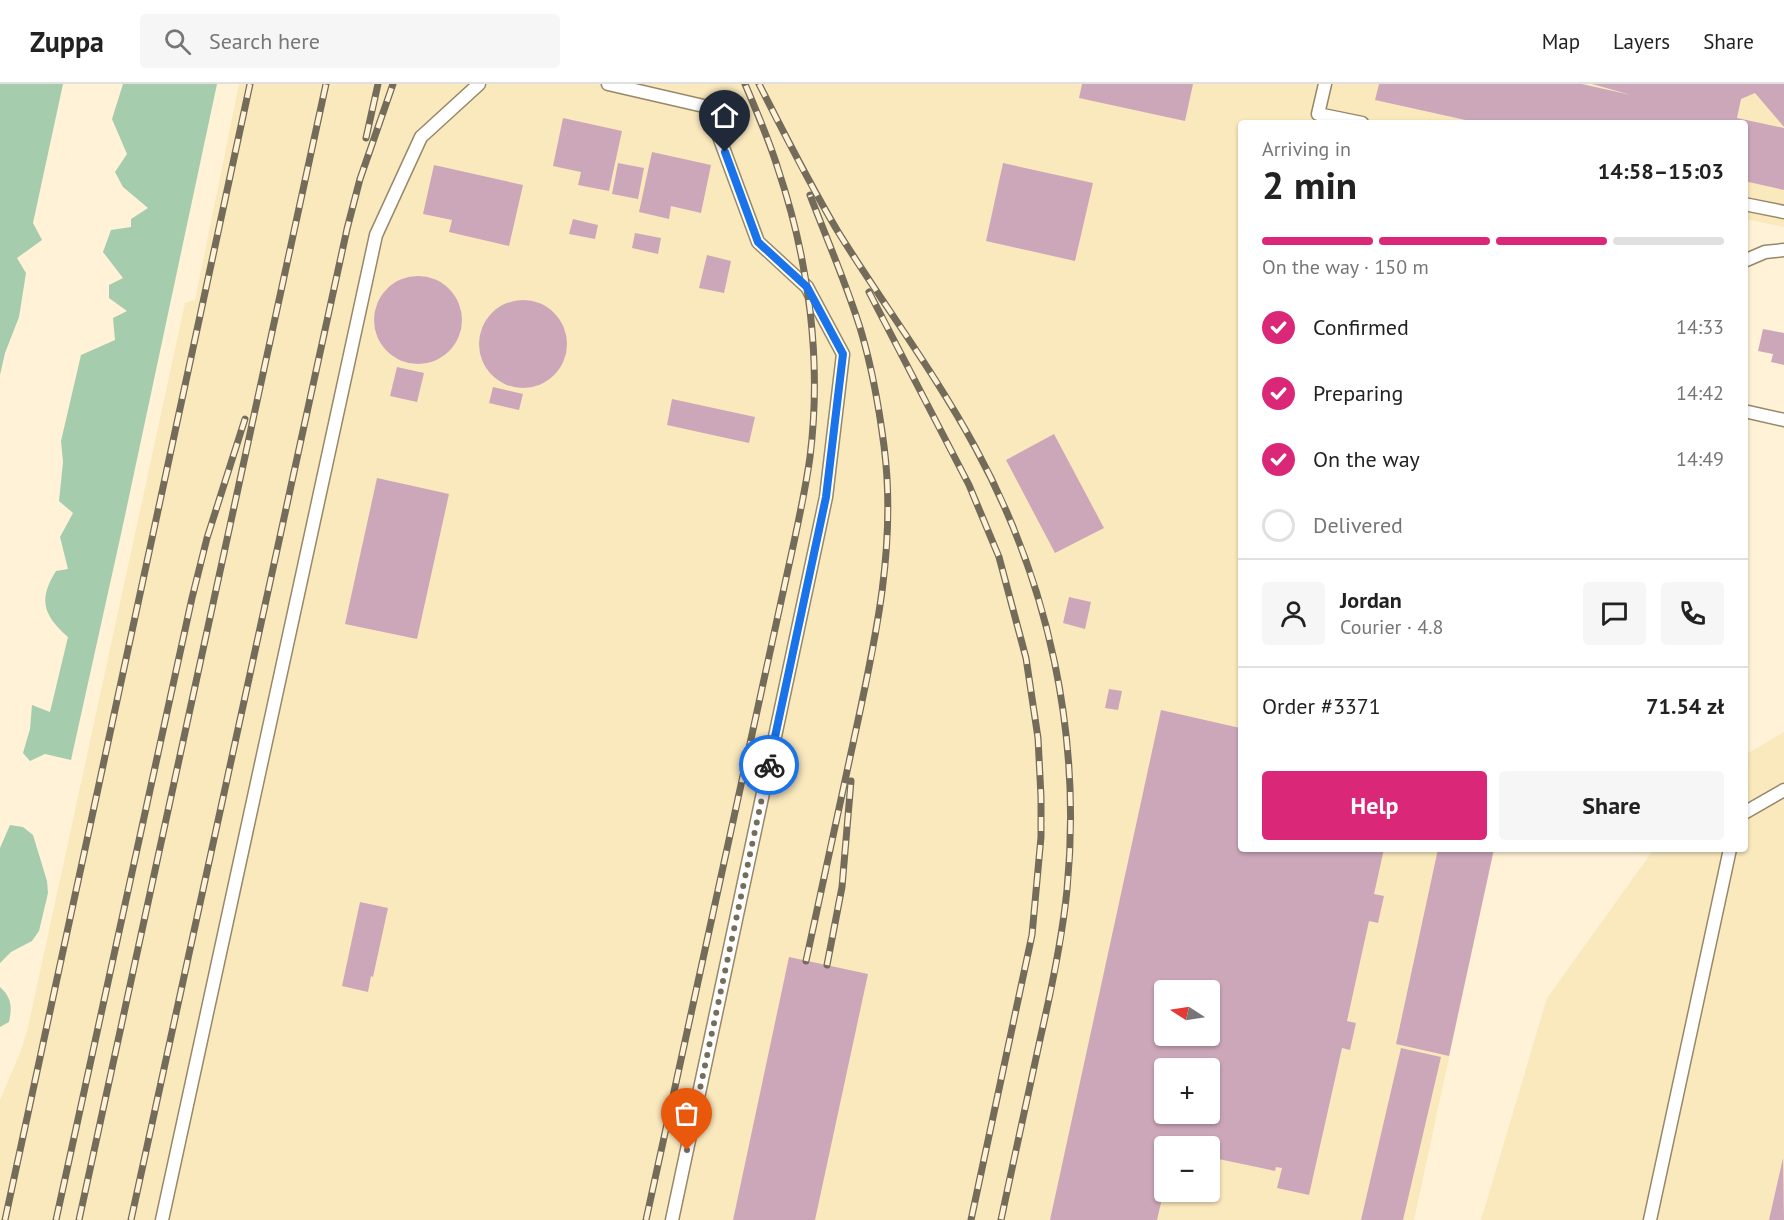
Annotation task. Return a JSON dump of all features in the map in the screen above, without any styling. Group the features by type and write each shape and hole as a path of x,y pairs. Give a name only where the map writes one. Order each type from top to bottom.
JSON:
{"lane":[{"path":"162,1220 376,235 421,137 479,84"},
{"path":"608,84 708,107 758,242 807,287 843,354 826,497 672,1220"},
{"path":"1325,84 1318,114 1347,120"},
{"path":"1748,205 1784,212"},
{"path":"1748,259 1765,252 1784,250"},
{"path":"1748,412 1784,420"},
{"path":"1748,811 1784,790"},
{"path":"1650,1220 1729,852"}],"shaded area":[{"path":"239,84 1784,84 1784,227 1748,220 1748,120 1238,120 1238,852 1493,852 1414,1220 0,1220 0,1100 22,1048 185,303 195,300"},
{"path":"1784,732 1784,1220 1481,1220 1547,998 1652,852 1748,852 1748,753"}],"green space":[{"path":"0,84 63,84 33,223 42,240 17,258 26,273 19,317 5,353 0,375"},
{"path":"123,84 217,84 71,760 45,754 30,761 23,753 30,729 32,705 50,712 68,637 48,614 45,599 50,581 56,571 68,569 60,537 73,513 59,501 63,462 61,441 81,355 115,340 113,318 127,311 109,298 109,285 123,278 103,252 111,230 131,227 131,219 148,208 123,187 115,172 127,154 112,119"},
{"path":"10,825 23,827 33,835 47,881 48,893 39,931 32,941 11,952 0,963 0,848"},
{"path":"0,987 7,995 11,1007 9,1022 0,1027"}],"building":[{"path":"1082,84 1193,84 1185,121 1079,98"},
{"path":"1379,84 1582,84 1631,95 1592,84 1784,84 1784,127 1755,93 1741,99 1737,118 1746,120 1465,120 1375,100"},
{"path":"563,118 622,131 609,191 578,185 581,172 553,166"},
{"path":"1748,120 1784,128 1784,190 1748,182"},
{"path":"652,152 711,165 701,213 671,206 669,219 639,212"},
{"path":"618,163 644,168 638,199 612,194"},
{"path":"1003,163 1093,183 1075,261 986,241"},
{"path":"434,165 523,185 509,246 449,232 452,220 423,214"},
{"path":"573,219 598,225 595,239 569,234"},
{"path":"635,233 661,238 658,254 632,248"},
{"path":"707,255 731,261 724,293 699,288"},
{"path":"409,276 427,276 443,283 455,295 462,311 462,329 455,345 443,357 427,364 409,364 393,357 381,345 374,329 374,311 381,295 393,283"},
{"path":"523,300 548,307 560,319 567,344 560,369 548,381 523,388 498,381 486,369 479,344 486,319 498,307"},
{"path":"1763,329 1784,333 1784,365 1771,362 1773,354 1758,351"},
{"path":"397,367 424,373 417,402 390,396"},
{"path":"493,387 523,394 519,410 489,403"},
{"path":"672,399 755,417 749,443 667,425"},
{"path":"1054,434 1104,528 1055,553 1006,460"},
{"path":"377,478 449,494 417,639 345,624"},
{"path":"1069,597 1091,602 1085,629 1063,623"},
{"path":"1109,689 1122,691 1118,710 1105,708"},
{"path":"1161,710 1238,728 1238,852 1383,852 1374,894 1384,896 1378,923 1369,921 1347,1021 1356,1023 1350,1050 1342,1048 1309,1195 1277,1188 1282,1168 1276,1167 1275,1171 1220,1159 1220,1136 1154,1136 1154,1202 1161,1202 1157,1220 1050,1220"},
{"path":"1437,852 1493,852 1449,1056 1396,1044"},
{"path":"360,902 388,908 368,992 342,986"},
{"path":"789,957 868,974 815,1220 733,1220"},
{"path":"1401,1048 1441,1057 1403,1220 1361,1220"},
{"path":"1783,1158 1784,1220 1769,1220"}],"railway":[{"path":"5,1220 250,84"},
{"path":"79,1220 326,84"},
{"path":"366,138 378,84"},
{"path":"131,1220 347,229 360,179 393,84"},
{"path":"646,1220 810,457 814,384 813,348 805,275 789,204 763,126 745,84"},
{"path":"759,84 837,230 925,364 975,447 1001,499 1023,552 1041,606 1054,661 1064,718 1069,775 1070,832 1067,890 1053,981 1001,1220"},
{"path":"806,961 876,630 886,557 888,520 884,446 869,359 850,297 810,195"},
{"path":"869,292 969,485 999,557 1026,658 1038,738 1041,837 1032,935 971,1220"},
{"path":"56,1220 192,598 207,538 245,419"},
{"path":"827,965 842,887 851,781"}],"way so far":[{"path":"687,1150 769,765"}],"route":[{"path":"725,152 758,242 807,287 843,354 826,497 769,765"}]}
